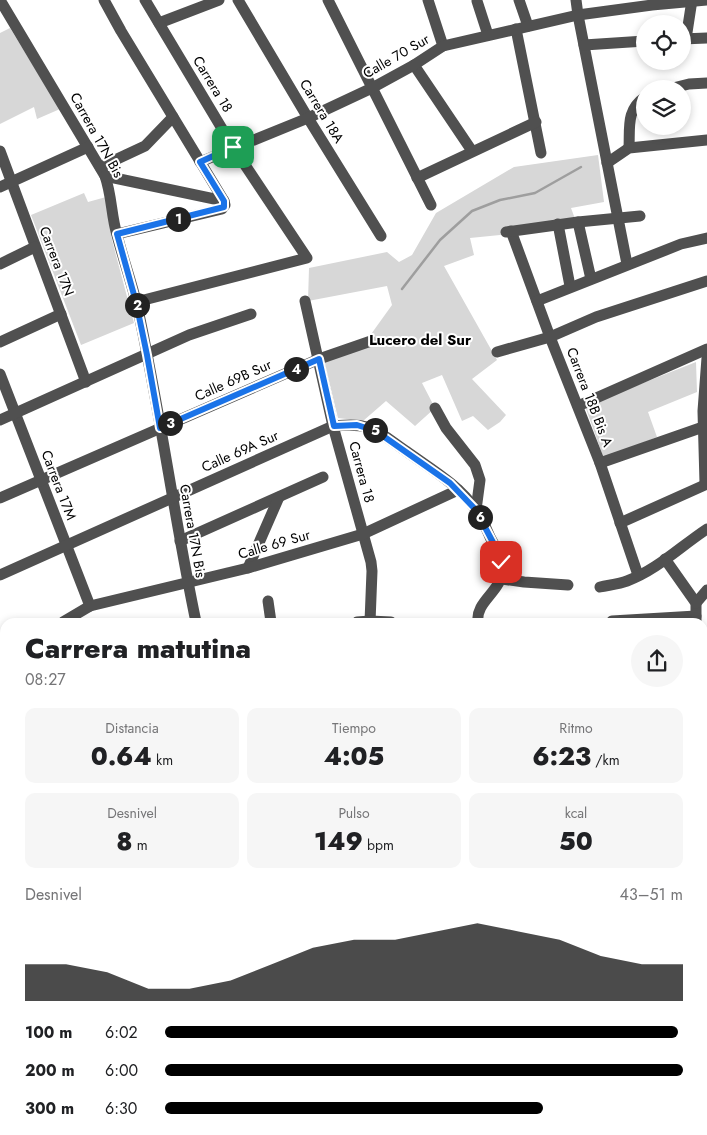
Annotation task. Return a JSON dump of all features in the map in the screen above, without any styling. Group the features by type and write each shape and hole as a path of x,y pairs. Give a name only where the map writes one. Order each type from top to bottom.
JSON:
{"street":[{"name":"Carrera 17N Bis","path":"0,0 102,171 112,200 117,234 136,302 147,355 195,618"},
{"path":"104,0 200,162 223,205"},
{"name":"Carrera 18","path":"136,302 307,258 233,147 145,0"},
{"path":"159,23 219,0"},
{"name":"Carrera 18A","path":"238,0 381,236"},
{"path":"328,0 431,205"},
{"path":"428,0 443,46"},
{"path":"520,0 522,27 541,153"},
{"path":"576,0 627,264"},
{"path":"689,15 692,0"},
{"name":"Calle 70 Sur","path":"200,162 308,118 372,88 414,66 443,46 578,15 652,3 707,0"},
{"path":"477,1 488,36"},
{"path":"691,39 707,38"},
{"path":"584,46 636,41"},
{"path":"414,66 472,151"},
{"path":"691,84 707,83"},
{"path":"629,148 630,121 636,104"},
{"path":"102,171 145,146 173,116"},
{"path":"417,178 536,122"},
{"path":"607,163 629,148 707,140"},
{"path":"0,187 88,147"},
{"name":"Carrera 17N","path":"0,151 86,382"},
{"path":"102,171 223,205"},
{"path":"117,234 223,205"},
{"path":"570,286 558,224 640,216"},
{"path":"578,222 591,279"},
{"name":"Carrera 18B Bis A","path":"558,224 508,232 600,463 638,575"},
{"path":"537,301 627,264 681,244 707,238"},
{"path":"0,264 35,247"},
{"path":"497,352 550,337 596,317 707,281"},
{"name":"Carrera 18","path":"305,301 334,426 372,571 370,618"},
{"path":"0,342 61,314"},
{"path":"0,420 204,329 251,314"},
{"name":"Calle 69B Sur","path":"0,498 319,359 370,341"},
{"path":"578,406 707,349"},
{"path":"620,523 706,483 703,428 707,358"},
{"name":"Carrera 17M","path":"0,374 90,606"},
{"path":"435,408 446,428 475,465 480,480 476,510"},
{"name":"Calle 69A Sur","path":"0,575 334,426 357,425 369,428 382,435 458,490"},
{"path":"600,463 703,428"},
{"path":"180,541 323,477"},
{"path":"458,490 476,510 498,552 502,567 502,578 482,605 478,618"},
{"name":"Calle 69 Sur","path":"80,618 90,606 248,568 363,534 458,490"},
{"path":"248,568 278,497"},
{"path":"600,587 627,581 638,575 665,559 707,528"},
{"path":"665,559 696,603 696,618"},
{"path":"502,578 524,582 568,585"},
{"path":"696,603 707,590"},
{"path":"268,601 270,618"}],"shaded area":[{"path":"10,28 60,109 37,119 34,107 0,124 0,33"},
{"path":"598,155 604,202 571,208 578,227 470,238 474,255 444,266 497,360 472,379 506,415 500,422 488,430 473,416 462,421 442,375 422,383 435,408 415,426 386,401 363,421 338,418 323,357 369,337 392,305 387,286 308,301 309,268 387,252 399,262 412,255 436,213 514,167"},
{"path":"84,193 88,202 106,197 112,240 134,323 81,345 31,215"},
{"path":"696,362 697,392 648,412 657,437 604,459 585,406"}],"waterway":[{"path":"402,289 440,240 472,211 500,200 535,193 581,167"}],"district":[{"name":"Lucero del Sur","path":"420,340"}],"route":[{"path":"233,147 200,162 224,201 225,205 222,209 117,234 136,302 160,428 319,359 334,426 357,425 376,431 450,483 476,510 498,552 501,562"}]}
